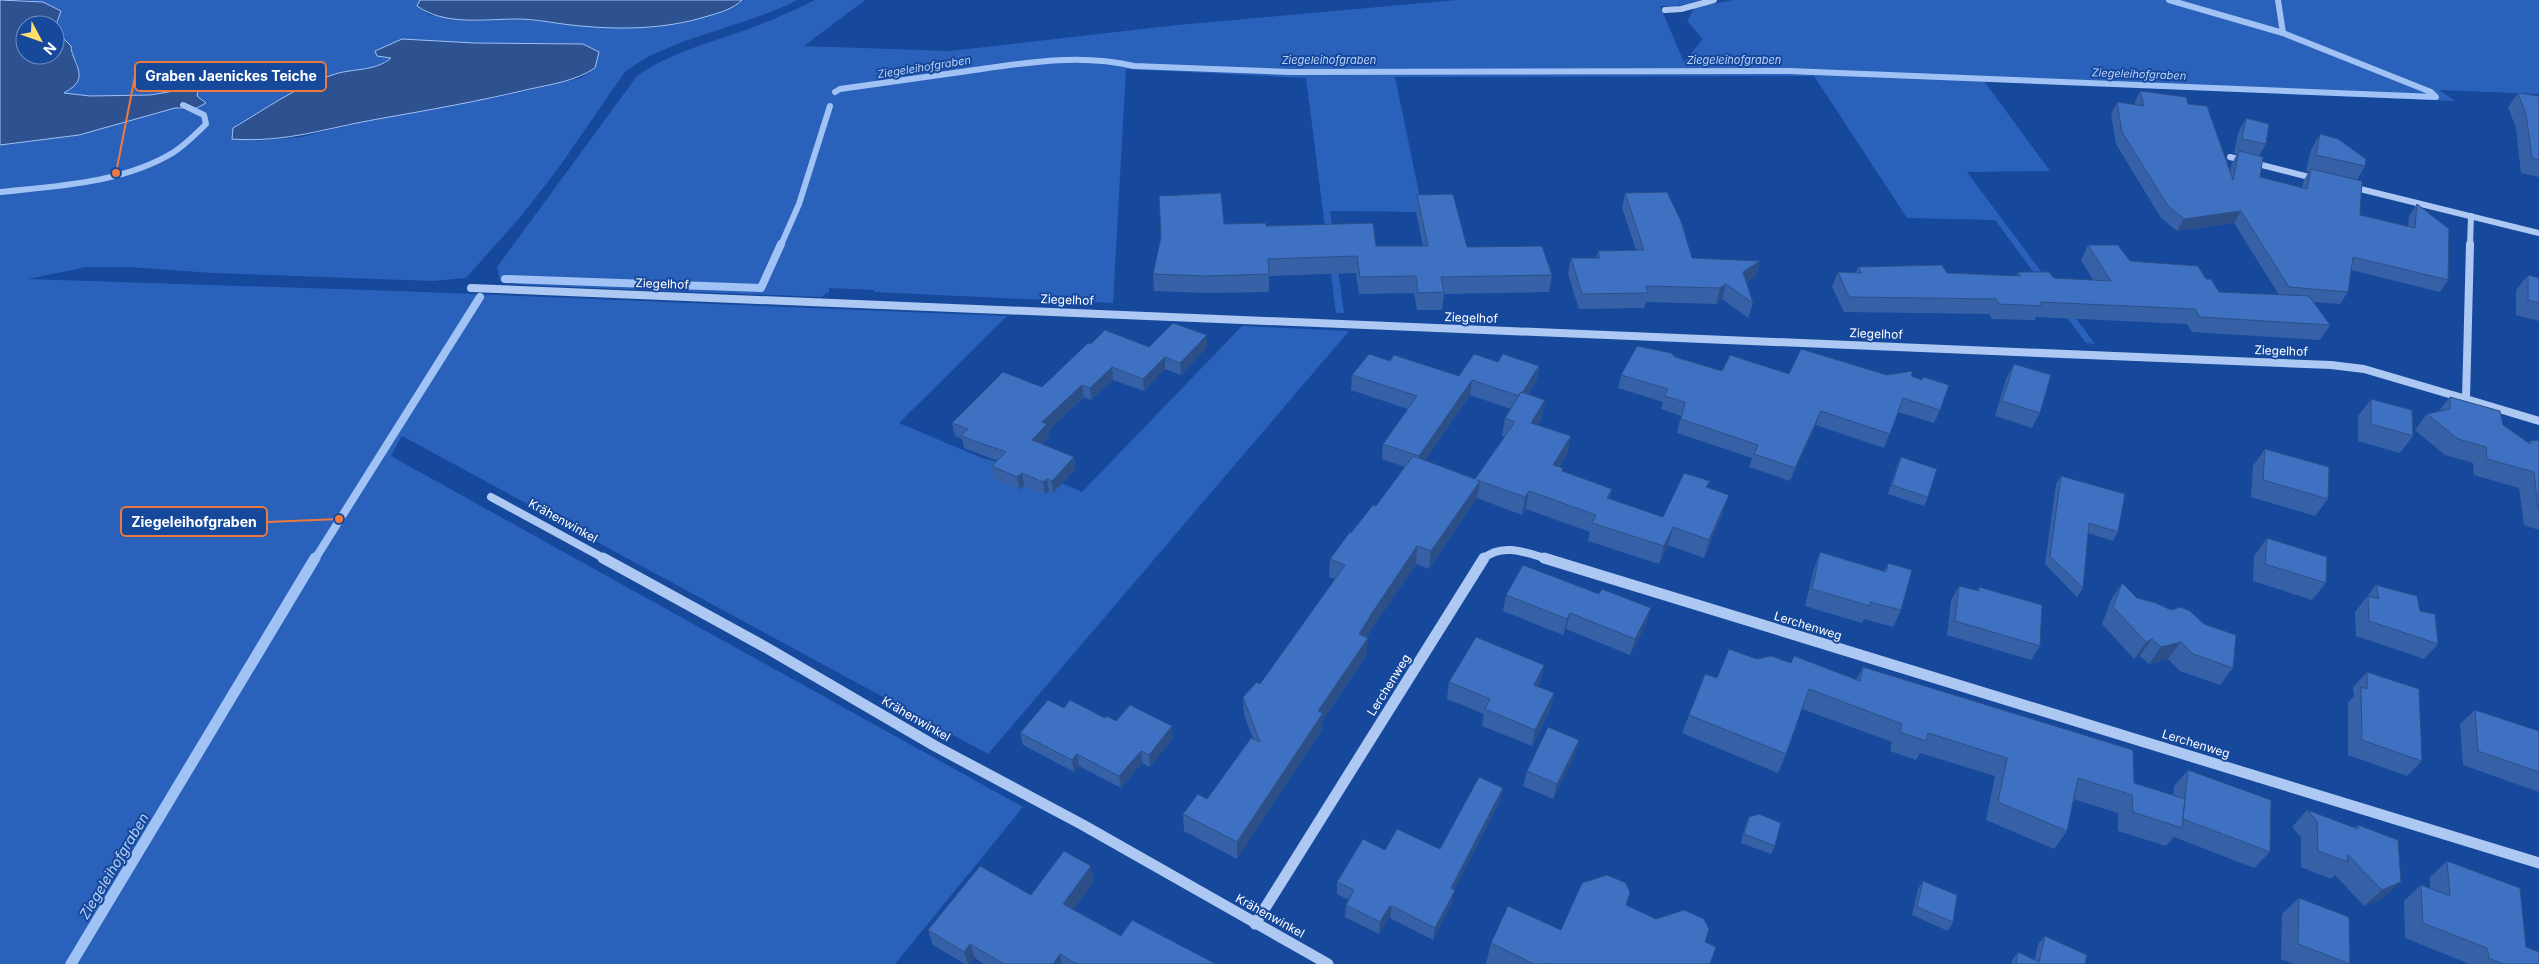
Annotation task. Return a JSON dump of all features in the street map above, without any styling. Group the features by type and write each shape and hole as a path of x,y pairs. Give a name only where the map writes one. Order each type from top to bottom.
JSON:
{"street":[{"path":"2230,157 2326,181"},
{"path":"2346,186 2539,233"},
{"path":"2466,399 2470,216"},
{"name":"Ziegelhof","path":"471,288 2331,365 2364,369 2539,421"},
{"name":"Krähenwinkel","path":"491,497 767,648 935,746 1083,825 1328,964"},
{"name":"Lerchenweg","path":"1256,924 1480,562 1490,552 1504,549 1521,551 2539,863"}],"lane":[{"path":"1665,10 1690,7 1714,0"}],"shaded area":[{"path":"0,0 43,2 61,11 60,15 15,15 15,65 65,65 65,40 71,46 79,77 73,87 64,93 90,96 150,95 199,87 197,96 206,103 197,108 175,108 79,135 0,145"},
{"path":"27,0 420,0 417,6 429,15 477,21 517,19 603,27 645,27 700,18 722,12 742,0 797,0 776,10 662,50 624,73 560,166 522,215 466,278 433,281 212,273 129,267 87,267 28,279 398,291 1007,316 899,423 982,458 1037,472 1082,492 1242,326 1349,331 988,754 402,436 391,456 1023,807 895,964 0,964 0,145 79,135 175,108 185,110 200,100 196,96 199,87 150,95 90,96 64,93 78,64 71,55 71,46 65,40 65,15 60,15 61,11 43,2","holes":["402,39 474,43 583,44 599,52 595,68 581,78 503,96 367,121 301,137 256,141 233,128 293,92 318,80 338,73 374,67 387,61 394,54"]},
{"path":"420,0 742,0 717,14 691,21 640,28 623,28 588,27 524,19 453,19 428,12 417,6"},
{"path":"815,0 865,0 804,46 950,51 1177,25 1456,0 1701,0 1676,6 1660,6 1684,62 1703,39 1687,21 1695,7 1733,0 2539,0 2539,94 2439,90 2455,101 1984,81 2050,171 1967,172 2095,344 2086,343 1995,220 1907,218 1814,76 1395,77 1423,212 1330,211 1344,313 1336,313 1306,78 1126,69 1113,303 874,292 874,290 829,288 829,292 821,297 526,285 500,281 497,267 637,76 664,60 692,48 759,25"},
{"path":"402,39 474,43 583,44 599,52 595,68 580,76 555,84 306,134 270,139 232,139 233,128 306,85 339,73 370,68 385,62 391,58 377,56 375,51"}],"building":[{"path":"2140,91 2186,97 2188,104 2207,106 2233,180 2239,151 2263,157 2260,177 2307,189 2311,169 2362,181 2360,215 2415,228 2417,204 2449,229 2448,280 2353,257 2348,292 2289,287 2241,211 2184,219 2168,206 2122,132 2117,102 2144,106"},
{"path":"2518,93 2539,96 2539,160 2532,158 2526,114"},
{"path":"2246,118 2269,124 2266,144 2242,139"},
{"path":"2320,134 2338,139 2366,159 2365,166 2316,155"},
{"path":"1667,192 1681,221 1692,258 1760,261 1743,272 1753,303 1726,284 1720,288 1646,286 1648,293 1582,294 1571,258 1600,258 1598,251 1644,250 1625,193"},
{"path":"1221,193 1224,224 1266,223 1266,226 1373,223 1376,246 1428,246 1417,195 1453,194 1467,247 1542,246 1552,275 1441,277 1444,292 1418,293 1416,276 1360,277 1357,256 1268,259 1269,274 1206,276 1153,274 1161,237 1159,196"},
{"path":"2088,245 2118,245 2130,261 2198,266 2206,279 2211,279 2219,292 2309,296 2330,325 2200,317 2195,309 2040,302 2042,306 1999,304 1996,299 1849,297 1838,272 1862,273 1858,267 1942,265 1947,273 2021,276 2018,272 2049,272 2054,278 2111,281"},
{"path":"2528,275 2539,278 2539,303 2528,300"},
{"path":"1173,323 1207,335 1180,363 1165,357 1143,379 1112,367 1090,388 1082,385 1042,422 1047,424 1032,440 1074,457 1052,481 1047,479 1043,482 1022,473 1017,477 992,466 1006,452 961,436 968,429 952,423 1003,372 1042,387 1088,343 1091,344 1105,330 1149,347"},
{"path":"1637,346 1671,353 1675,357 1722,371 1730,355 1789,374 1801,349 1887,375 1913,371 1911,376 1922,380 1923,377 1949,385 1940,410 1903,398 1890,434 1821,411 1795,468 1754,454 1758,445 1681,419 1685,402 1664,396 1668,389 1621,375"},
{"path":"1369,354 1390,361 1394,355 1459,376 1474,354 1498,362 1503,354 1539,366 1519,396 1472,380 1419,456 1383,444 1417,396 1352,375"},
{"path":"2014,364 2051,375 2040,413 2002,401"},
{"path":"1521,392 1545,400 1531,423 1571,436 1553,465 1563,468 1562,471 1612,489 1607,498 1663,517 1684,473 1710,481 1706,487 1729,495 1709,540 1673,527 1664,546 1592,523 1596,515 1529,491 1525,497 1480,481 1431,551 1417,546 1359,634 1368,638 1318,711 1323,713 1237,842 1183,814 1198,794 1207,799 1251,738 1260,742 1243,697 1257,682 1260,684 1345,565 1330,559 1350,532 1373,505 1376,506 1413,456 1475,479 1515,422 1505,418"},
{"path":"2450,397 2500,411 2503,425 2530,444 2530,441 2539,440 2539,509 2534,472 2487,459 2486,447 2458,439 2427,414 2450,409"},
{"path":"2371,399 2412,410 2413,436 2371,424"},
{"path":"2265,449 2329,467 2328,499 2263,480"},
{"path":"1901,457 1937,469 1928,497 1892,485"},
{"path":"2061,476 2125,494 2118,532 2089,523 2083,588 2050,556"},
{"path":"2267,538 2327,557 2326,583 2265,564"},
{"path":"1820,552 1886,572 1888,563 1912,570 1901,610 1870,602 1870,606 1812,589"},
{"path":"1523,565 1599,594 1602,589 1651,608 1635,639 1570,613 1567,619 1506,595"},
{"path":"2122,583 2137,598 2156,603 2171,610 2181,607 2190,611 2204,624 2236,635 2233,668 2193,654 2181,642 2161,647 2152,639 2146,642 2113,607"},
{"path":"2376,585 2417,596 2420,611 2435,614 2438,644 2369,621 2368,596 2379,599"},
{"path":"1959,586 1979,591 1979,587 2042,605 2040,646 1955,621"},
{"path":"1476,637 1544,665 1534,685 1554,693 1535,730 1485,709 1490,699 1449,682"},
{"path":"1729,649 1757,659 1771,656 1791,663 1794,656 1860,681 1863,667 2133,750 2134,783 2185,799 2182,828 2133,812 2132,795 2078,778 2067,831 1998,802 2007,758 1928,733 1926,741 1900,732 1902,724 1809,689 1786,754 1689,715 1705,674 1717,678"},
{"path":"2367,672 2419,689 2422,761 2362,740 2361,687 2367,689"},
{"path":"1048,700 1064,708 1070,700 1105,718 1107,716 1116,721 1130,705 1172,726 1149,755 1141,751 1119,776 1077,754 1072,760 1020,733"},
{"path":"2475,710 2539,731 2539,772 2478,751"},
{"path":"1548,727 1579,740 1557,784 1527,771"},
{"path":"2188,770 2271,800 2270,852 2183,819"},
{"path":"1479,777 1503,788 1451,888 1455,890 1435,928 1392,906 1389,907 1380,922 1346,905 1354,890 1337,882 1363,839 1385,850 1397,829 1440,849"},
{"path":"2307,810 2358,829 2358,825 2398,840 2401,882 2382,890 2347,854 2348,862 2318,851 2317,821"},
{"path":"1759,814 1781,823 1775,846 1744,834 1749,817"},
{"path":"1064,851 1091,866 1063,904 1121,936 1132,920 1216,964 1077,964 1060,954 1053,964 1004,964 970,944 964,952 928,930 980,866 1031,895"},
{"path":"2447,861 2520,888 2526,947 2539,952 2539,964 2503,964 2489,958 2487,948 2423,923 2421,885 2450,896"},
{"path":"1607,875 1626,883 1630,893 1626,905 1656,919 1684,910 1704,919 1709,929 1705,942 1716,947 1710,964 1534,964 1491,943 1508,906 1561,930 1582,883"},
{"path":"1923,881 1957,895 1953,922 1917,907"},
{"path":"2299,898 2349,917 2350,964 2298,944"},
{"path":"2045,936 2087,955 2085,964 2016,964 2018,952 2039,962"}],"waterway":[{"path":"2169,0 2283,33"},
{"name":"Ziegeleihofgraben","path":"2278,0 2283,33"},
{"name":"Ziegeleihofgraben","path":"835,92 840,89 1010,65 1092,60 1134,66 1289,72 1789,71 2436,97 2431,92 2283,33"},
{"path":"0,192 67,185 112,177 155,162 174,152 206,124 204,115 183,105"},
{"name":"Ziegeleihofgraben","path":"781,245 799,204 830,106"},
{"name":"Ziegeleihofgraben","path":"505,279 761,288 781,244"},
{"name":"Ziegeleihofgraben","path":"315,559 480,297"},
{"name":"Ziegeleihofgraben","path":"71,964 315,558"}],"place":[{"name":"Graben Jaenickes Teiche","path":"116,173"},
{"name":"Ziegeleihofgraben","path":"339,519"}]}
